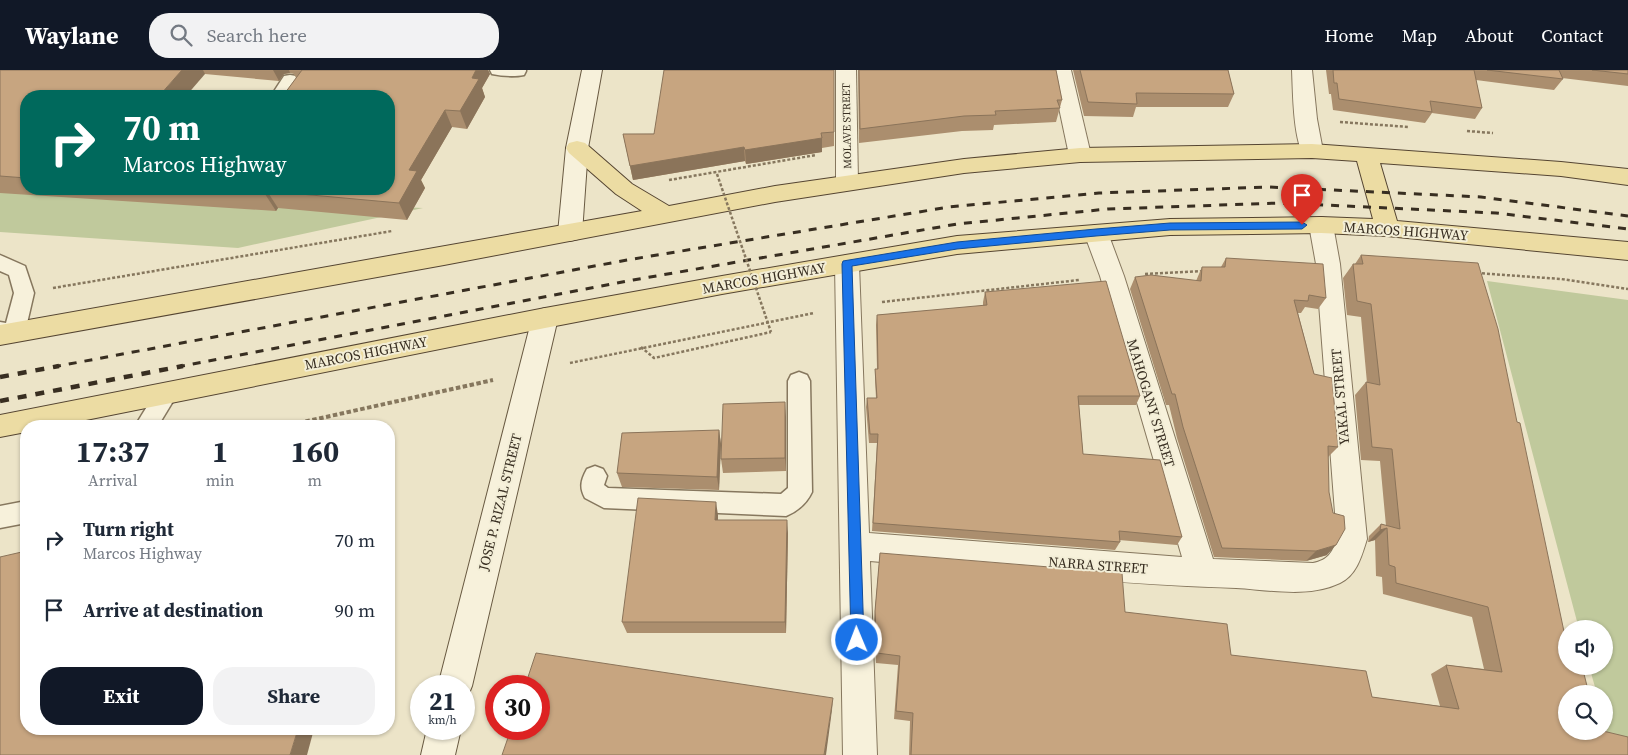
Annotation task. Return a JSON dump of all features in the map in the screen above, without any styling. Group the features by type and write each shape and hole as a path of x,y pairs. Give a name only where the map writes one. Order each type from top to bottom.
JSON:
{"main road":[{"path":"577,148 624,189 665,214"},
{"path":"5,332 570,234 665,214 848,182 964,166 1080,155 1312,151 1561,169 1628,177"},
{"path":"1366,154 1387,228"},
{"name":"MARCOS HIGHWAY","path":"30,420 545,318 957,246 1170,227 1321,225 1387,228 1628,251"},
{"name":"MARCOS HIGHWAY","path":"0,426 20,422"}],"street":[{"path":"570,234 577,148 592,70"},
{"name":"MOLAVE STREET","path":"846,70 848,182"},
{"path":"1061,70 1080,155"},
{"path":"1302,70 1312,151"},
{"name":"YAKAL STREET","path":"1321,225 1328,264 1352,539 1347,555 1339,567"},
{"name":"MAHOGANY STREET","path":"1096,233 1112,276 1202,573"},
{"path":"847,264 860,755"},
{"name":"JOSE P. RIZAL STREET","path":"458,675 545,318"},
{"name":"NARRA STREET","path":"855,546 1202,573 1313,577 1329,574 1339,567"},
{"path":"438,755 441,740"}],"lane":[{"path":"498,70 518,71"},
{"path":"283,90 290,80"},
{"path":"0,262 18,271 24,293 5,332"},
{"path":"595,476 592,486 593,492 604,498 786,505 800,492 799,381"},
{"path":"150,420 167,393"},
{"path":"0,517 20,513"}],"path":[{"path":"669,180 812,156"},
{"path":"641,347 654,358 771,332 717,172"},
{"path":"312,420 641,347 849,306 1112,276 1210,271"},
{"path":"1474,273 1562,279 1628,289"}],"green space":[{"path":"0,189 20,190 20,195 134,195 423,208 238,248 0,232"},
{"path":"1487,281 1628,300 1628,755 1613,755 1609,740 1613,740 1613,685 1594,685 1592,675 1613,675 1613,620 1577,620"}],"building":[{"path":"0,70 182,70 164,90 20,90 20,178 0,176"},
{"path":"302,70 476,70 472,78 479,79 460,111 445,110 409,170 417,171 399,203 311,195 395,195 395,90 287,90"},
{"path":"664,70 834,70 834,132 821,133 822,138 745,150 744,147 630,166 623,134 654,134"},
{"path":"859,70 1056,70 1062,100 1057,100 1060,108 995,111 996,115 964,116 860,129"},
{"path":"1080,70 1228,70 1234,94 1136,93 1137,104 1088,102"},
{"path":"1333,70 1474,70 1482,108 1430,101 1432,112 1339,99 1337,83 1334,83"},
{"path":"1487,70 1559,70 1563,79"},
{"path":"1592,70 1628,70 1628,74"},
{"path":"1361,255 1478,263 1498,329 1562,620 1558,620 1558,675 1584,675 1587,685 1558,685 1558,740 1613,740 1613,733 1628,737 1628,755 911,755 913,713 896,711 900,656 877,653 875,611 880,553 1122,573 1125,612 1227,624 1231,655 1366,671 1372,697 1459,709 1446,665 1502,672 1488,607 1396,583 1395,567 1389,565 1387,528 1380,530 1381,524 1400,529 1392,449 1372,447 1366,382 1380,385 1371,304 1357,301 1353,264 1363,264"},
{"path":"1226,258 1323,264 1326,298 1309,295 1308,301 1294,300 1314,374 1332,378 1338,447 1328,446 1329,492 1333,513 1344,516 1345,529 1336,545 1316,551 1222,548 1183,427 1175,394 1172,394 1135,277 1151,275 1201,281 1202,267 1225,267"},
{"path":"1106,281 1140,396 1078,396 1083,454 1160,460 1182,537 1119,531 1120,542 873,523 878,434 870,434 867,398 877,398 875,369 878,369 877,315 987,305 985,292"},
{"path":"785,402 785,458 721,459 723,404"},
{"path":"719,430 717,477 617,473 622,433"},
{"path":"638,498 716,502 715,520 787,520 785,622 622,622"},
{"path":"20,552 20,735 296,735 290,755 0,755 0,557"},
{"path":"536,653 833,698 824,755 502,755 507,740 550,740 550,675 529,675"}],"railway":[{"path":"53,367 627,260 949,207 1099,193 1269,187 1481,197 1628,216"},
{"path":"177,367 633,280 957,224 1108,209 1280,203 1496,213 1628,229"},
{"path":"0,377 59,366"},
{"path":"0,401 183,366"}],"route":[{"path":"857,640 847,264 957,246 1096,233 1170,227 1302,225"}]}
